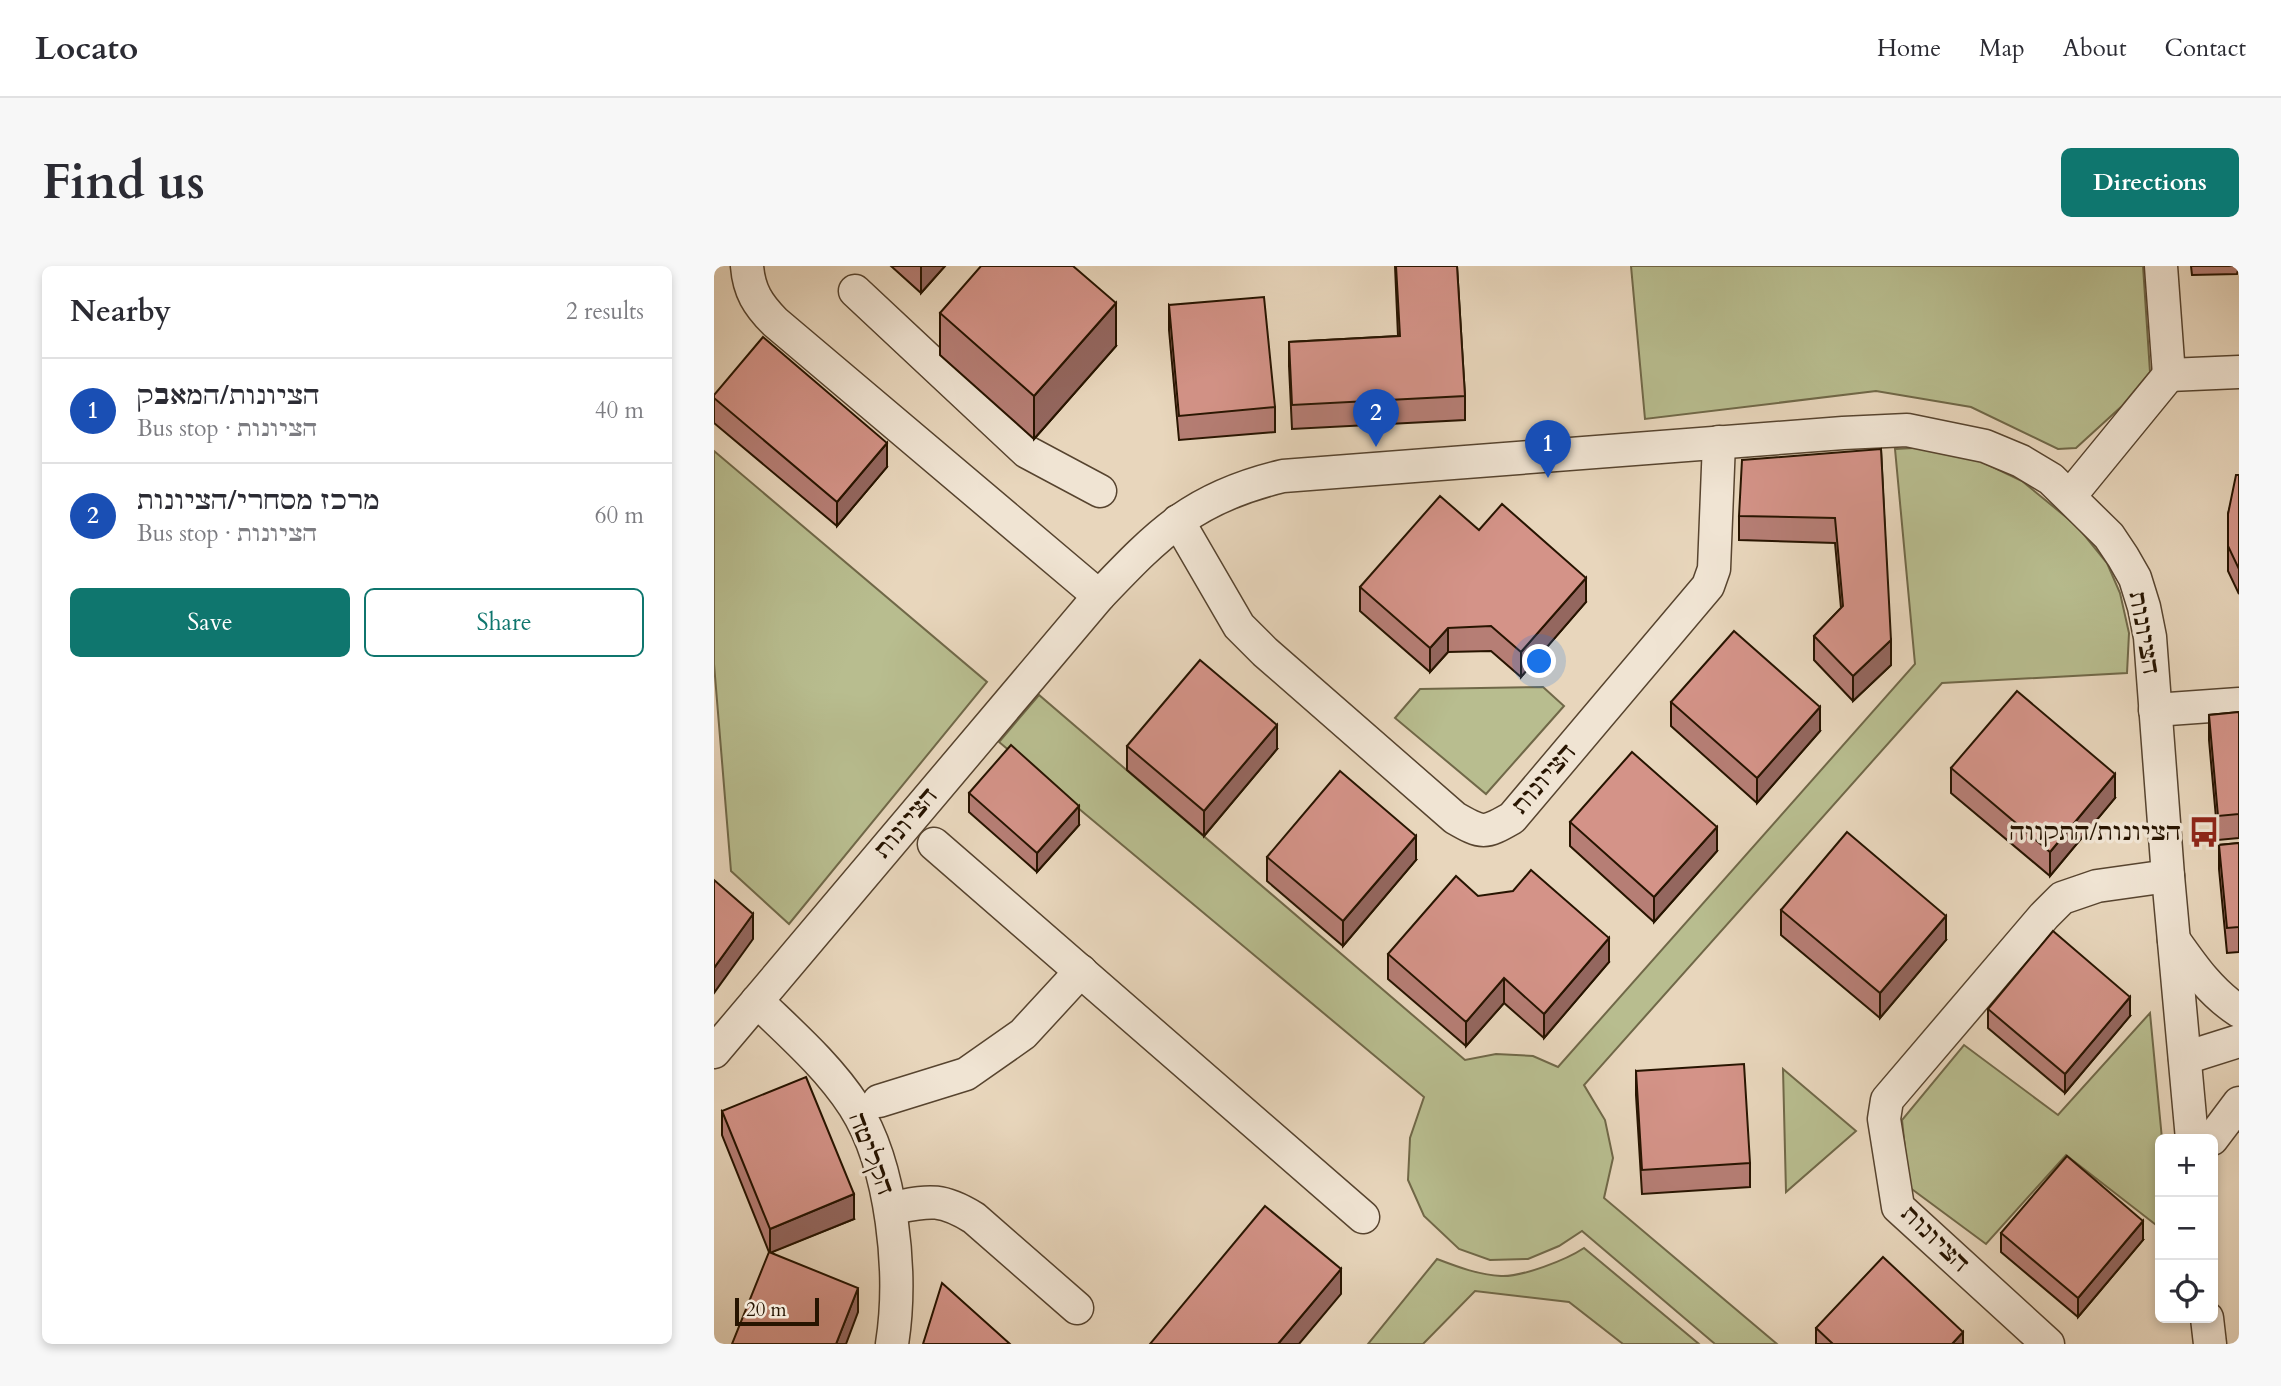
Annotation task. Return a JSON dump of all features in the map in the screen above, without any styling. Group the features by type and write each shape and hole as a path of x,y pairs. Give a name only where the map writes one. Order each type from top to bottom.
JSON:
{"street":[{"path":"747,266 748,279 758,305 775,322 1099,596"},
{"path":"2070,496 2169,375 2161,266"},
{"path":"855,291 1027,452 1100,491"},
{"path":"2169,375 2239,372"},
{"name":"הציונות","path":"714,1052 1099,596 1153,541 1204,503 1254,483 1283,476 1907,430 1985,446 2021,461 2051,479 2109,536 2135,578 2150,636 2192,1134"},
{"name":"הציונות","path":"1178,521 1239,626 1265,652 1455,818 1473,828 1489,831 1511,818 1708,586 1714,569 1719,442"},
{"name":"הציונות","path":"2155,710 2239,704"},
{"path":"934,844 1363,1217"},
{"name":"הציונות","path":"2048,1344 1898,1207 1884,1119 1886,1100 2062,898 2097,886 2168,876"},
{"path":"2174,939 2198,974 2224,1001 2239,1011"},
{"path":"879,1101 966,1074 1023,1034 1081,971"},
{"name":"הקליטה","path":"757,1001 838,1083 856,1109 877,1158 891,1208 896,1266 892,1344"},
{"path":"2185,1058 2239,1041"},
{"path":"2185,1058 2239,1066"},
{"path":"2214,1134 2239,1103"},
{"path":"891,1208 922,1202 942,1202 956,1207 974,1218 1077,1308"},
{"path":"2208,1323 2210,1344"}],"green space":[{"path":"1631,266 2143,266 2150,372 2122,406 2076,448 2058,449 1971,407 1876,391 1645,419"},
{"path":"1949,446 2022,481 2077,526 2107,563 2120,593 2129,633 2127,673 1942,683 1584,1085 1605,1120 1613,1158 1604,1198 1777,1344 1715,1344 1582,1231 1559,1246 1528,1259 1490,1260 1459,1249 1424,1216 1408,1180 1410,1138 1424,1097 999,742 1039,695 1465,1060 1496,1054 1533,1056 1558,1067 1915,664 1895,449"},
{"path":"714,451 987,682 789,924 731,871 714,664"},
{"path":"1543,687 1564,706 1486,794 1395,718 1420,689"},
{"path":"2150,1013 2162,1134 2155,1134 2155,1224 2066,1155 1986,1244 1909,1187 1902,1120 1964,1045 2058,1115"},
{"path":"1783,1069 1856,1131 1786,1192"},
{"path":"1584,1248 1699,1344 1623,1344 1569,1302 1475,1291 1423,1344 1368,1344 1437,1259 1477,1272 1510,1276 1544,1267"}],"building":[{"path":"981,266 1073,266 1116,303 1034,396 940,313"},
{"path":"1396,266 1457,266 1465,396 1292,405 1289,342 1400,336"},
{"path":"1264,297 1275,407 1179,416 1169,305"},
{"path":"763,337 887,443 837,502 714,398"},
{"path":"1881,449 1891,640 1853,676 1814,636 1843,606 1835,518 1739,516 1742,460"},
{"path":"2236,475 2239,475 2239,569 2228,546 2228,514"},
{"path":"1440,496 1479,530 1502,504 1586,578 1521,652 1491,626 1448,628 1430,648 1360,587"},
{"path":"1734,631 1820,707 1757,778 1671,702"},
{"path":"1200,660 1277,725 1204,811 1127,746"},
{"path":"2017,691 2115,774 2050,852 1951,768"},
{"path":"2239,712 2239,814 2218,816 2209,715"},
{"path":"1011,745 1079,806 1037,853 969,793"},
{"path":"1632,752 1717,827 1654,897 1570,822"},
{"path":"1340,771 1416,836 1343,921 1267,857"},
{"path":"1847,832 1946,916 1880,993 1781,910"},
{"path":"2239,843 2239,927 2227,928 2219,845"},
{"path":"1531,870 1609,938 1544,1014 1504,978 1466,1022 1388,954 1456,876 1478,896 1513,891"},
{"path":"714,880 753,914 714,968"},
{"path":"2053,931 2130,997 2065,1074 1988,1009"},
{"path":"1744,1064 1750,1163 1642,1170 1636,1071"},
{"path":"806,1077 854,1194 770,1229 722,1111"},
{"path":"2067,1156 2143,1221 2078,1298 2001,1233"},
{"path":"1265,1206 1341,1269 1278,1344 1150,1344"},
{"path":"769,1252 858,1288 836,1344 732,1344"},
{"path":"1883,1257 1963,1332 1952,1344 1833,1344 1816,1328"},
{"path":"942,1283 1010,1344 923,1344"}],"place":[{"name":"מרכז מסחרי/הציונות","path":"1376,447"},
{"name":"הציונות/המאבק","path":"1548,478"},
{"name":"הציונות/התקווה","path":"2204,832"}]}
